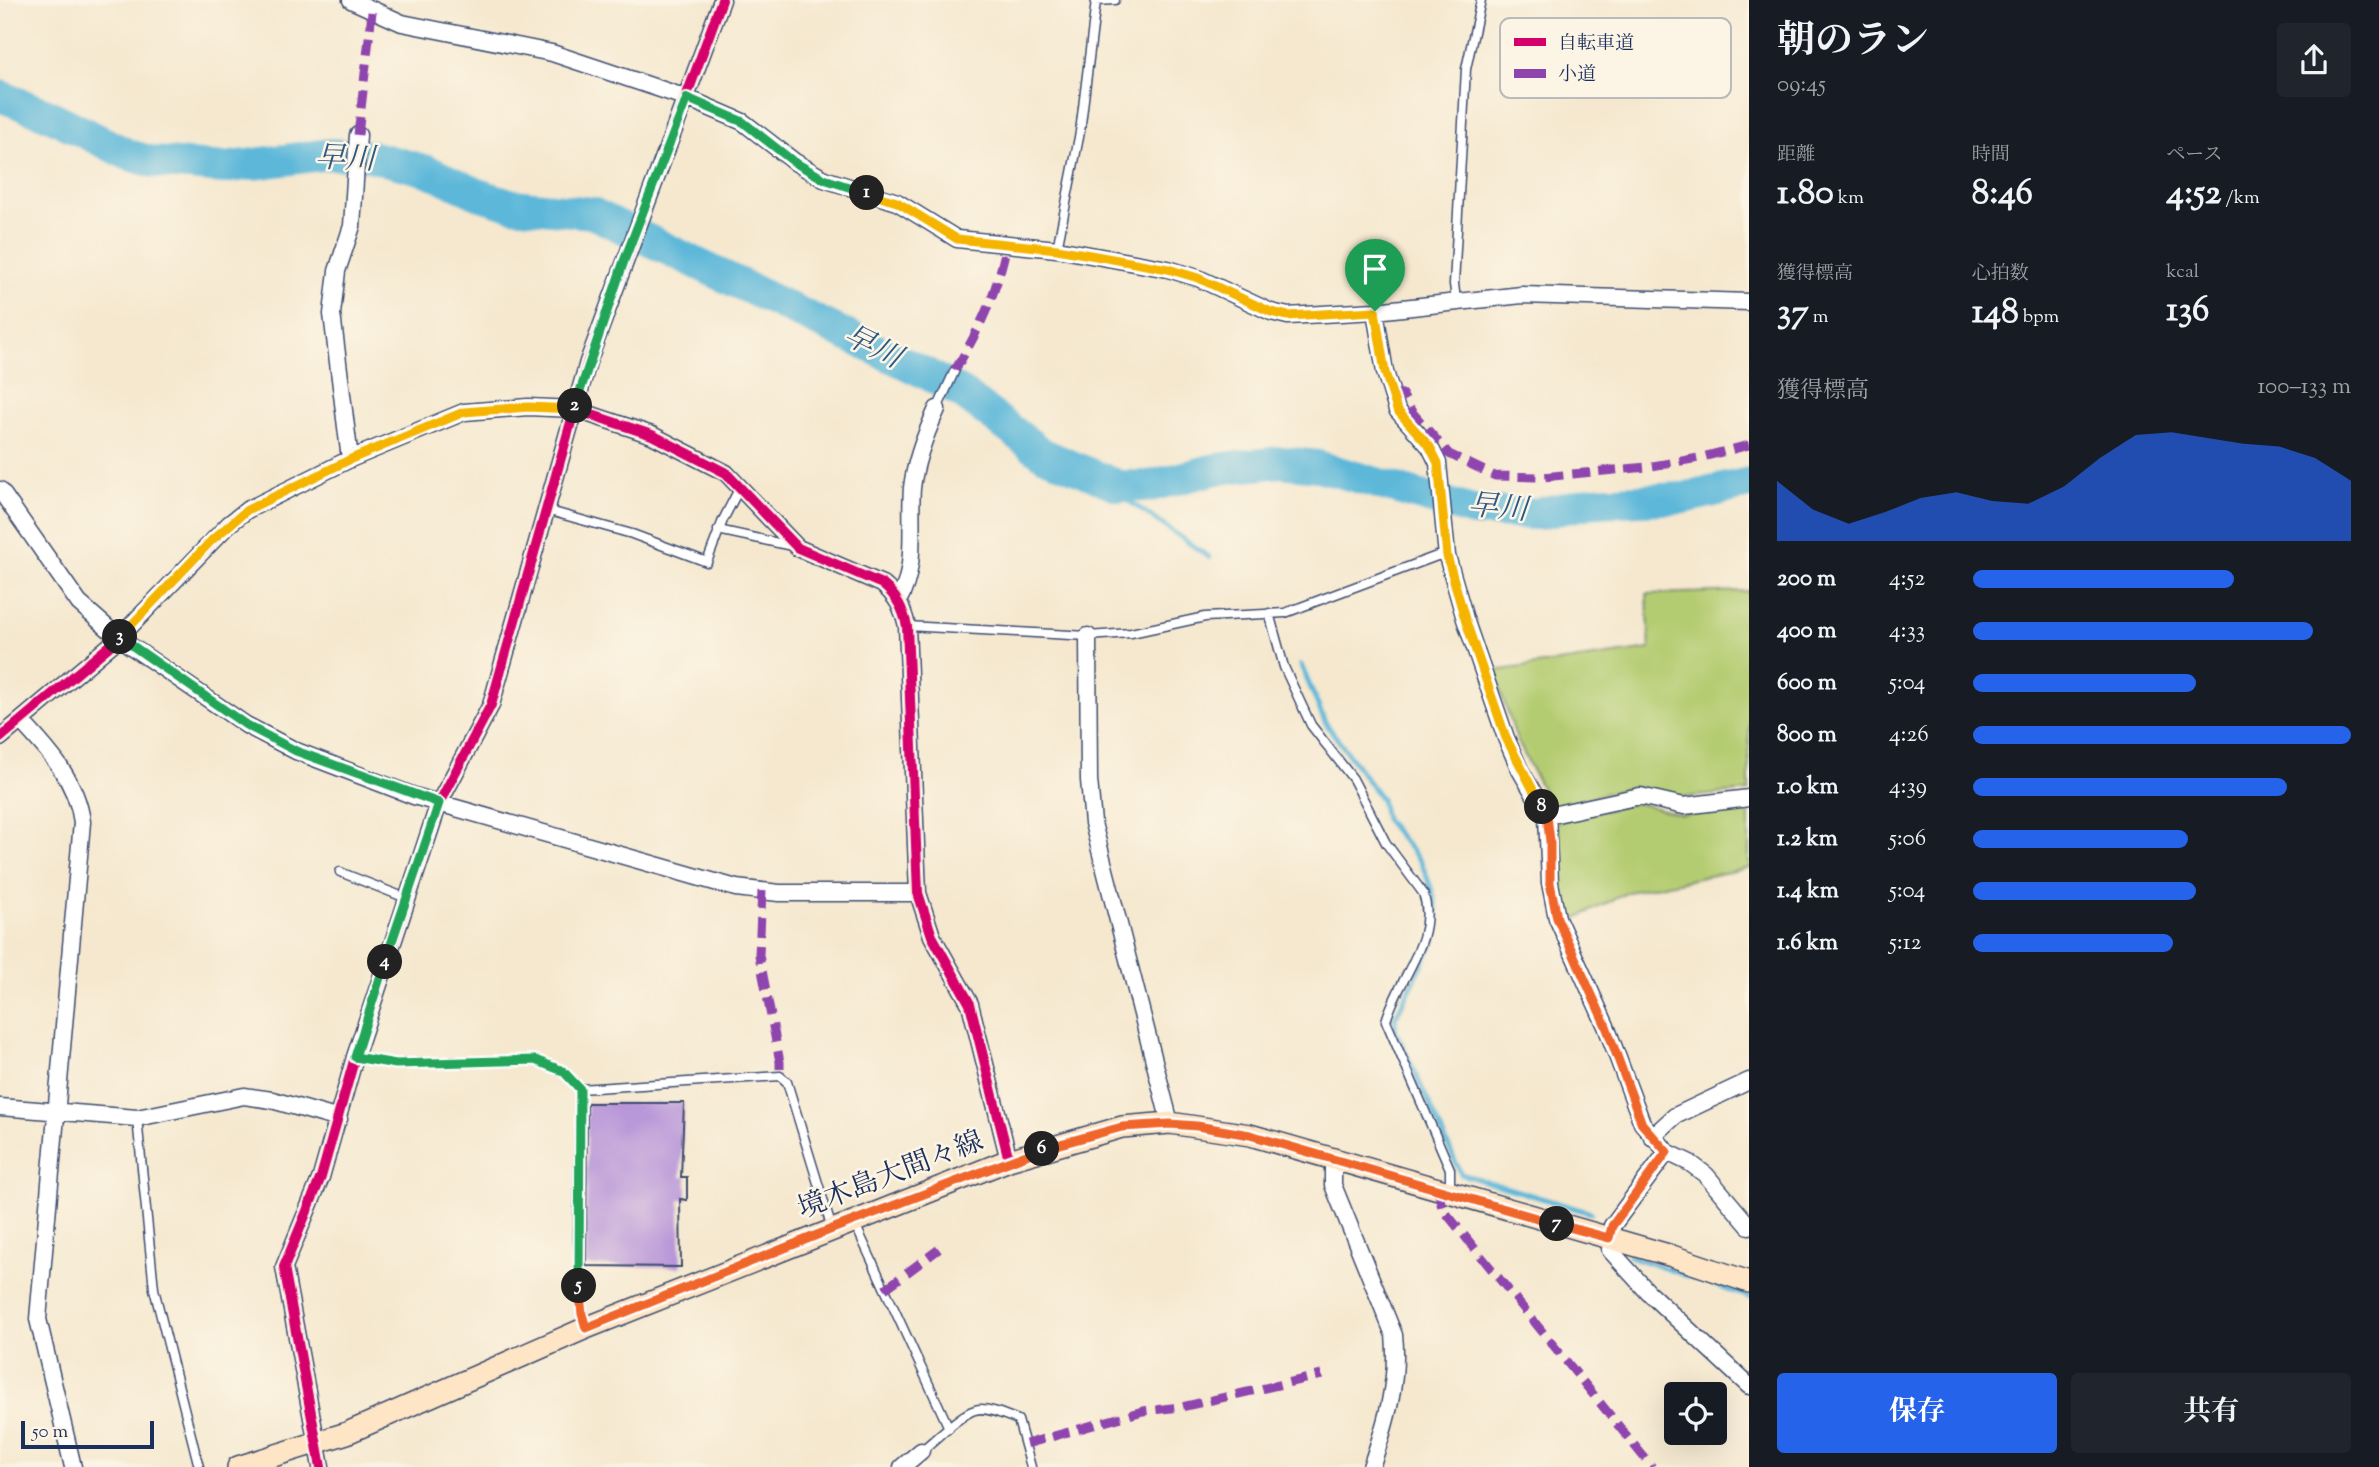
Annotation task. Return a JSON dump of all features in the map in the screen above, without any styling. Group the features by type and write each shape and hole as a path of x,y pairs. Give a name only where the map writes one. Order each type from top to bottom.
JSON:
{"main road":[{"name":"境木島大間々線","path":"238,1467 316,1445 586,1328 1009,1160 1122,1127 1170,1124 1228,1130 1609,1238 1749,1282"}],"street":[{"path":"351,0 402,23 552,53 687,98 743,122 794,162 824,179 897,202 957,239 1057,249 1168,269 1198,278 1271,312 1288,316 1375,311 1456,300 1522,295 1749,302"},
{"path":"321,1467 283,1276 287,1256 321,1177 355,1057 439,803 491,705 574,409 624,261 722,0"},
{"path":"351,459 332,314 337,271 352,226 358,135"},
{"path":"1375,311 1385,372 1397,410 1430,447 1440,471 1447,556 1465,619 1506,738 1547,816 1550,883 1557,918 1601,1016 1642,1124 1667,1152 1690,1163 1706,1175 1749,1226"},
{"path":"0,737 119,638 229,524 247,510 351,459 464,412 528,407 574,409 652,435 726,473 741,485 781,533 798,548 882,584 898,601 907,626 918,893 932,936 973,1012 1009,1160"},
{"path":"898,601 907,583 910,565 912,486 926,432 936,409"},
{"path":"0,490 79,603 119,638 246,725 296,751 439,803 736,888 779,892 918,893"},
{"path":"1088,636 1089,780 1093,823 1170,1124"},
{"path":"21,721 56,758 75,792 82,822 38,1319 72,1467"},
{"path":"1547,816 1640,796 1684,806 1749,798"},
{"path":"1652,1137 1675,1116 1749,1081"},
{"path":"0,1107 137,1118 244,1096 272,1100 339,1119"},
{"path":"1667,1152 1612,1226 1610,1250 1616,1260 1749,1386"},
{"path":"1333,1160 1333,1185 1394,1335 1396,1352 1392,1396 1371,1467"},
{"path":"902,1467 921,1451"}],"lane":[{"path":"1057,249 1080,132 1092,1 1115,0"},
{"path":"1456,300 1454,284 1466,69 1479,1"},
{"path":"936,409 955,370"},
{"path":"547,510 632,534 707,562 718,530 741,485"},
{"path":"718,530 798,548"},
{"path":"907,626 1088,636 1131,633 1205,617 1269,613 1299,608 1437,556 1447,556"},
{"path":"1269,613 1284,667 1311,725 1363,794 1386,843 1426,901 1428,912 1424,937 1386,1021 1450,1169 1450,1193"},
{"path":"340,872 406,898"},
{"path":"355,1057 396,1064 535,1060 563,1071 580,1089 578,1251 582,1314 586,1328"},
{"path":"580,1089 780,1076 787,1082 832,1229"},
{"path":"137,1118 155,1289 199,1467"},
{"path":"854,1221 949,1428"},
{"path":"921,1451 975,1409 1018,1420 1031,1467"}],"green space":[{"path":"1749,591 1749,791 1676,798 1632,787 1551,807 1517,740 1494,671 1650,649 1647,594"},
{"path":"1637,803 1682,815 1749,806 1749,868 1628,892 1569,922 1560,885 1556,825 1559,821"}],"building":[{"path":"587,1103 684,1103 681,1177 687,1177 687,1200 680,1199 681,1267 586,1266"}],"waterway":[{"name":"早川","path":"0,96 49,115 129,155 153,162 224,168 329,154 370,156 428,171 478,194 513,205 592,213 927,374 962,393 1043,454 1119,486 1150,486 1216,469 1281,462 1318,466 1473,511 1537,514 1594,502 1684,498 1749,483"},
{"path":"1119,486 1126,499 1209,557"},
{"path":"1301,665 1325,722 1381,799 1385,819 1421,862 1433,893 1437,910 1434,941 1395,1018 1396,1031 1461,1174 1591,1213"},
{"path":"1629,1256 1749,1297"}],"marked path":[{"path":"358,135 372,12"},
{"path":"955,370 987,309 999,277 1007,243"},
{"path":"1391,393 1402,394 1412,412 1449,454 1495,476 1542,477 1646,467 1699,458 1749,445"},
{"path":"762,891 759,955 780,1062 780,1076"},
{"path":"1438,1189 1442,1208 1652,1467"},
{"path":"885,1289 939,1249"},
{"path":"1026,1444 1143,1411 1182,1407 1322,1375"}],"cycle path":[{"path":"321,1467 284,1267 321,1177 355,1057 439,803 491,705 588,362 722,0"},
{"path":"0,738 119,638 229,524 247,510 350,459 464,412 528,407 574,409 652,435 726,473 798,548 882,584 892,593 901,608 907,626 918,893 932,936 970,1004 1009,1160"}],"route":[{"path":"687,98 743,122 794,162 824,179 897,202 957,239 1057,249 1168,269 1198,278 1255,306 1288,316 1375,311 1385,372 1397,410 1430,447 1438,463 1447,556 1465,619 1506,738 1531,791 1547,816 1550,883 1557,918 1606,1026 1642,1124 1667,1152 1612,1226 1609,1238 1250,1135 1197,1126 1147,1124 1103,1131 1009,1160 586,1328 579,1289 580,1089 563,1071 535,1060 396,1064 355,1057 439,803 296,751 246,725 119,638 212,540 247,510 424,426 464,412 528,407 574,409 624,261 687,98"}]}
